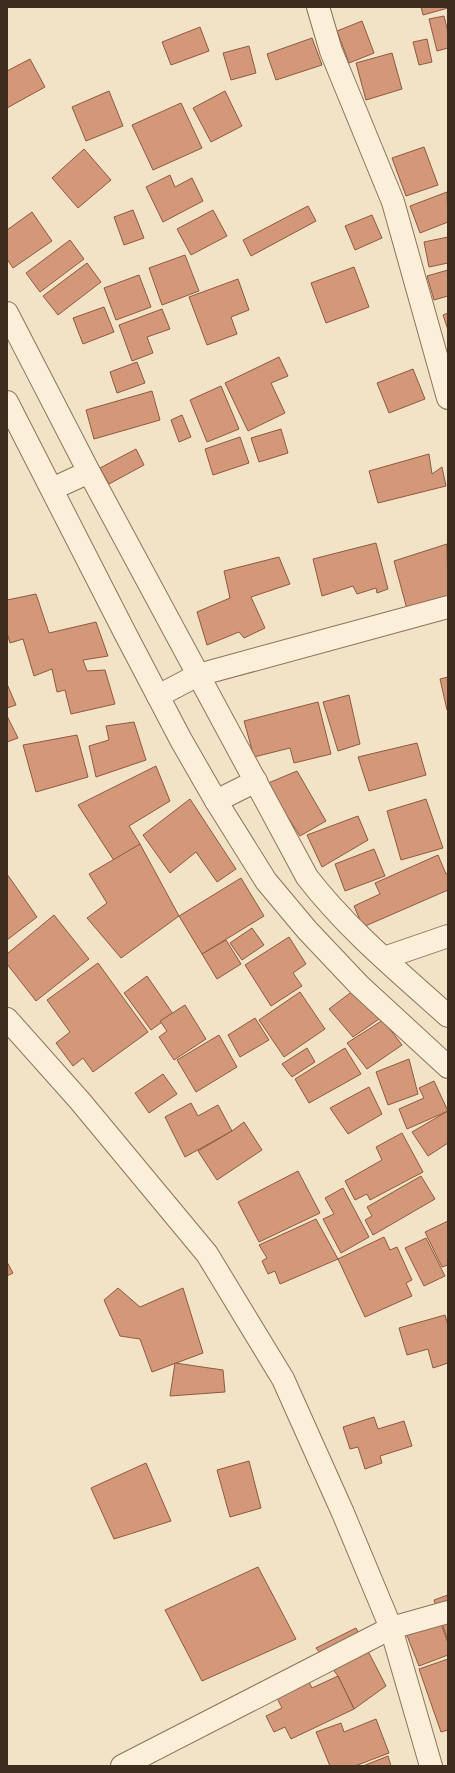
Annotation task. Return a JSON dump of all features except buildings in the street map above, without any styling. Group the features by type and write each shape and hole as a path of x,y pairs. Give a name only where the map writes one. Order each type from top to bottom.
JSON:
{"street":[{"path":"318,7 331,51 392,202 448,398"},
{"path":"7,313 70,481 176,687 235,791 308,877 326,902 339,938 359,985 448,1067"},
{"path":"7,402 70,481 176,687 235,791 266,881 339,938 384,958 448,1016"},
{"path":"176,687 448,607"},
{"path":"384,958 448,936"},
{"path":"7,1019 80,1101 207,1254 283,1378 343,1513 391,1628 431,1766"},
{"path":"122,1766 391,1628 448,1612"}]}
